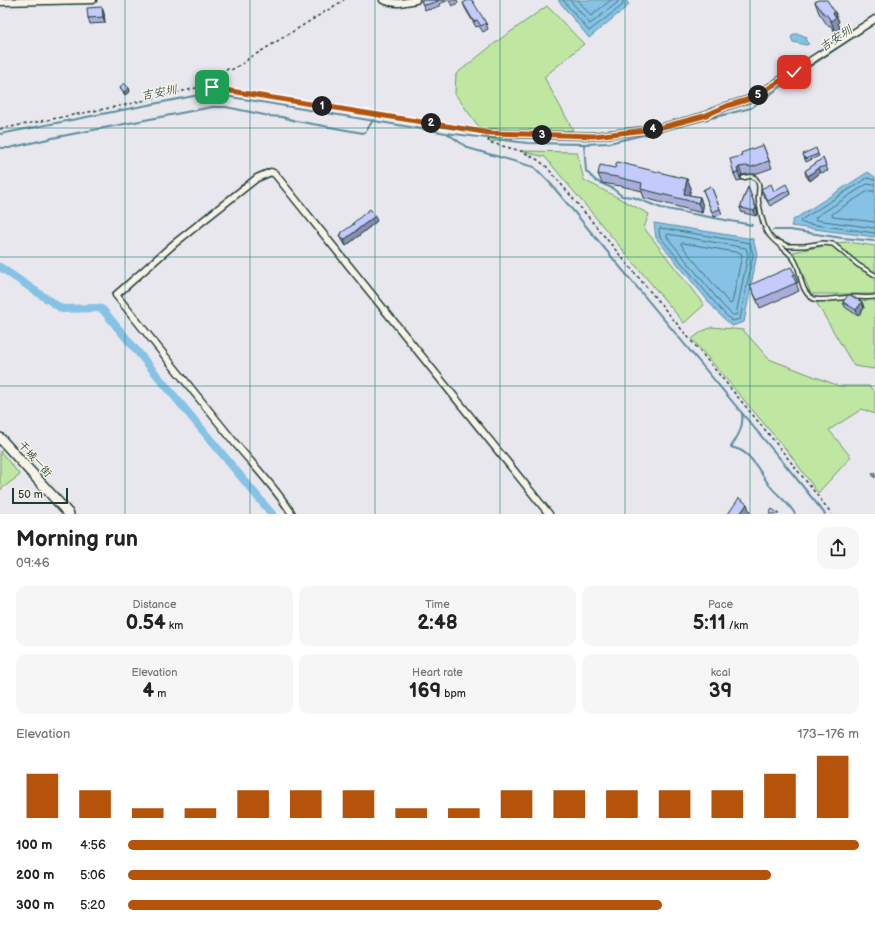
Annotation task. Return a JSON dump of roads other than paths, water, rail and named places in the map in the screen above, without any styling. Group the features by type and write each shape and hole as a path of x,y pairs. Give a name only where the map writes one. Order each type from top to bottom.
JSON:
{"street":[{"path":"0,2 93,0"},
{"path":"383,0 397,4 416,0"},
{"path":"490,133 594,136 655,129 704,116 727,106 753,98 875,19"},
{"path":"292,514 271,484 241,451 116,295 181,238 257,178 271,172 275,174 549,514"},
{"name":"干城一街","path":"0,438 69,514"}],"lane":[{"path":"743,178 755,178 759,186 758,202 767,232 794,260 807,295 815,299 875,297"},
{"path":"771,237 778,243 788,246 804,246 823,243 833,244 858,265 875,275"}],"water":[{"path":"558,0 626,0 629,5 589,38"},
{"path":"794,34 807,37 806,41 809,44 806,45 793,42 791,37"},
{"path":"868,172 875,177 875,237 791,226 793,220"},
{"path":"654,223 753,239 757,254 744,322 732,326 718,313 656,238"}],"waterway":[{"name":"吉安圳","path":"675,127 751,108 875,23"},
{"name":"吉安圳","path":"0,134 204,94 219,95 446,133 527,143 609,143 656,132"},
{"path":"0,147 9,148 57,137 212,107 226,107 363,133 367,130 373,120"},
{"path":"448,134 468,148 534,167 550,183 825,514"},
{"name":"吉安圳","path":"584,144 586,171 596,181 612,188 622,196 633,197 661,208 752,225"},
{"name":"吉安圳","path":"773,230 790,230 842,238 875,241"},
{"path":"0,267 62,309 99,308 103,310 272,514"},
{"path":"742,413 741,427 731,447 740,450 749,457 757,466 770,486 790,506 795,514"}]}
